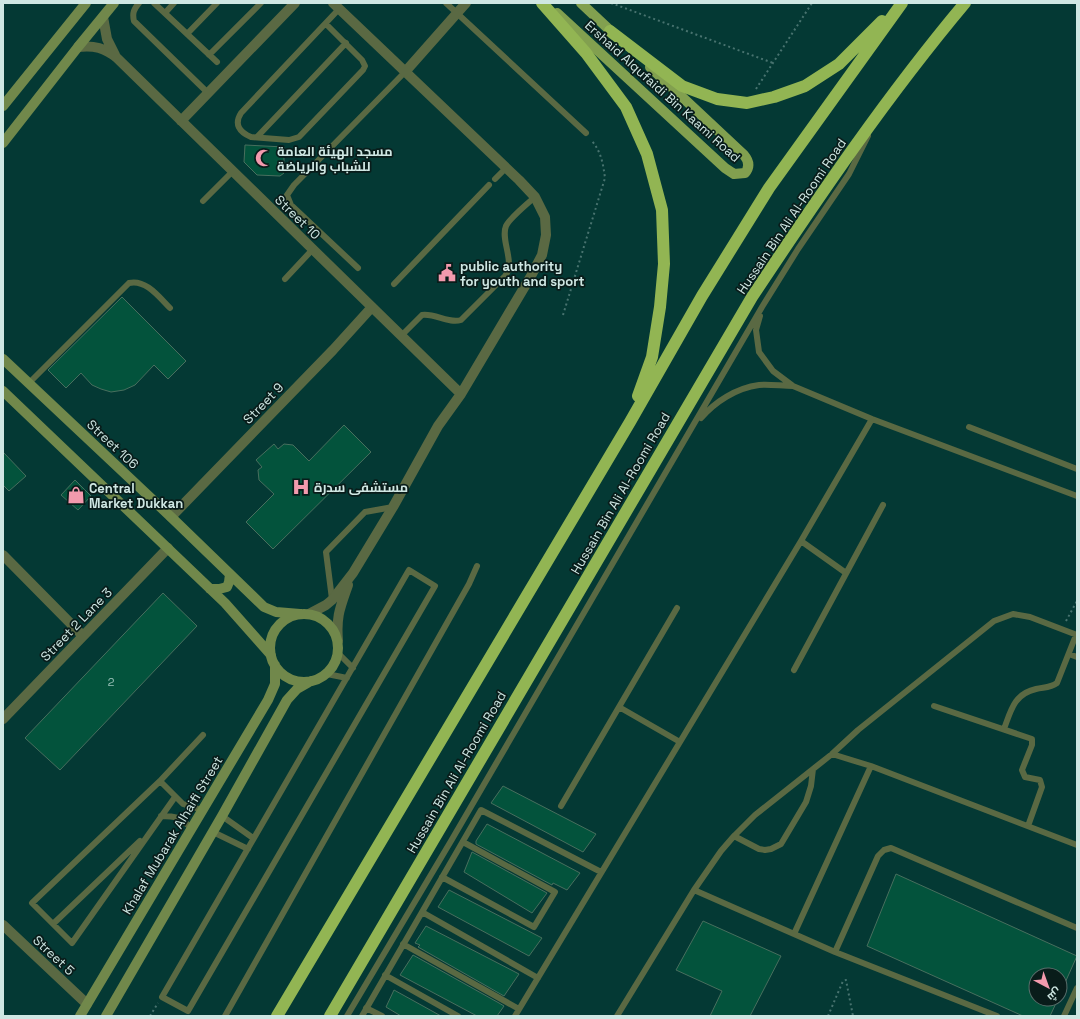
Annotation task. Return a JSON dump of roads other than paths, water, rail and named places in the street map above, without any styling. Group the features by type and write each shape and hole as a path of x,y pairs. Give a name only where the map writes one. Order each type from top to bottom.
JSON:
{"highway":[{"path":"542,3 586,53 626,107 647,154 662,210 664,264 660,307 652,357 630,422"},
{"path":"610,31 682,86 717,99 747,103 774,97 805,86 839,64 901,3"},
{"name":"Hussain Bin Ali Al-Roomi Road","path":"277,1016 630,422 702,296 769,188 901,3"},
{"name":"Hussain Bin Ali Al-Roomi Road","path":"330,1016 752,297 810,210 884,106 965,3"}],"main road":[{"name":"Ershaid Alqufaidi Bin Kaami Road","path":"546,3 724,168 734,174 745,173 749,164 748,160 740,151 581,3"}],"street":[{"path":"3,106 86,3"},
{"path":"3,143 114,3"},
{"path":"181,121 295,3"},
{"path":"405,72 466,3"},
{"path":"271,655 271,644 274,633 280,624 289,618 326,605 332,600 353,573 393,508 438,426 461,394 528,282 542,255 546,235 545,217 535,197 336,6"},
{"name":"Street 10","path":"103,18 107,39 118,58"},
{"name":"Street 10","path":"78,47 99,47 118,58 461,394"},
{"name":"Street 9","path":"171,517 372,307"},
{"name":"Street 106","path":"3,359 264,607 276,612 304,614"},
{"path":"3,391 230,608 271,655 275,665 281,673 290,679 300,682 311,681"},
{"name":"Street 2 Lane 3","path":"3,719 168,548"},
{"path":"3,555 83,636"},
{"path":"106,1016 213,832 287,700 296,689 327,674 334,664 338,653 338,611 353,573"},
{"path":"210,589 219,589 227,586 230,574"},
{"path":"304,614 319,617 328,623 338,641"},
{"name":"Khalaf Mubarak Alhaifi Street","path":"80,1016 268,700 275,684 275,665"},
{"name":"Street 5","path":"3,925 87,1004"}],"lane":[{"path":"139,3 132,16 134,21 208,93"},
{"path":"154,3 217,62"},
{"path":"165,13 174,3"},
{"path":"187,34 217,3"},
{"path":"209,55 261,3"},
{"path":"446,3 586,133"},
{"path":"326,24 362,60 365,66 363,70 299,137 289,140 247,135 239,127 237,119 241,113 326,24 336,6"},
{"path":"257,137 346,43"},
{"path":"358,268 291,205 287,195 294,185 405,72"},
{"path":"348,1016 762,307 798,249 849,174 884,106"},
{"path":"495,179 506,168"},
{"path":"203,201 233,171"},
{"path":"394,284 489,185"},
{"path":"402,336 422,315 455,321 464,318 505,276 509,267 505,233 506,226 509,221 535,197"},
{"path":"285,279 313,249"},
{"path":"29,383 129,284 141,282 170,308"},
{"path":"762,307 756,330 759,352 772,371 793,386 872,419 1077,496"},
{"path":"692,428 712,406 735,392 758,385 793,386"},
{"path":"515,1016 801,541 872,419"},
{"path":"970,427 1077,469"},
{"path":"794,670 883,505"},
{"path":"332,600 326,552 365,512 393,508"},
{"path":"801,541 846,573"},
{"path":"225,1016 469,584 477,566"},
{"path":"410,570 435,586 188,1012 162,997 353,668 410,570"},
{"path":"561,806 676,608"},
{"path":"617,1016 694,890 721,850 755,815 994,621 1013,614 1030,617 1077,635 1057,683 1052,686 1027,691 1018,697 1012,707 1004,728"},
{"path":"338,653 353,668"},
{"path":"1069,654 1077,657"},
{"path":"327,674 347,678"},
{"path":"934,706 1004,728 1032,739 1032,745 1022,770 1025,777 1040,780 1042,787 1028,826"},
{"path":"619,707 680,742"},
{"path":"174,797 72,943 32,903 160,781 203,735"},
{"path":"832,754 871,766 1077,845"},
{"path":"794,934 871,766"},
{"path":"734,836 765,850 781,844 806,802 811,786 813,769"},
{"path":"160,781 174,797 183,804 202,810"},
{"path":"362,1016 481,810 601,872"},
{"path":"161,816 175,816 184,821 191,828"},
{"path":"222,816 253,838"},
{"path":"52,924 150,831"},
{"path":"213,832 248,849"},
{"path":"442,877 534,927 555,892 463,842"},
{"path":"835,952 878,856 884,850 891,848 1077,928"},
{"path":"694,890 835,952 997,1016"},
{"path":"422,912 538,978"},
{"path":"403,944 519,1009"},
{"path":"385,975 458,1016"},
{"path":"1064,1016 1077,988"},
{"path":"366,1008 382,1016"}],"place":[{"name":"مسجد الهيئة العامة للشباب والرياضة","path":"264,158"},
{"name":"public authority for youth and sport","path":"447,273"},
{"name":"مستشفى سدرة","path":"301,487"},
{"name":"Central Market Dukkan","path":"76,495"}]}
